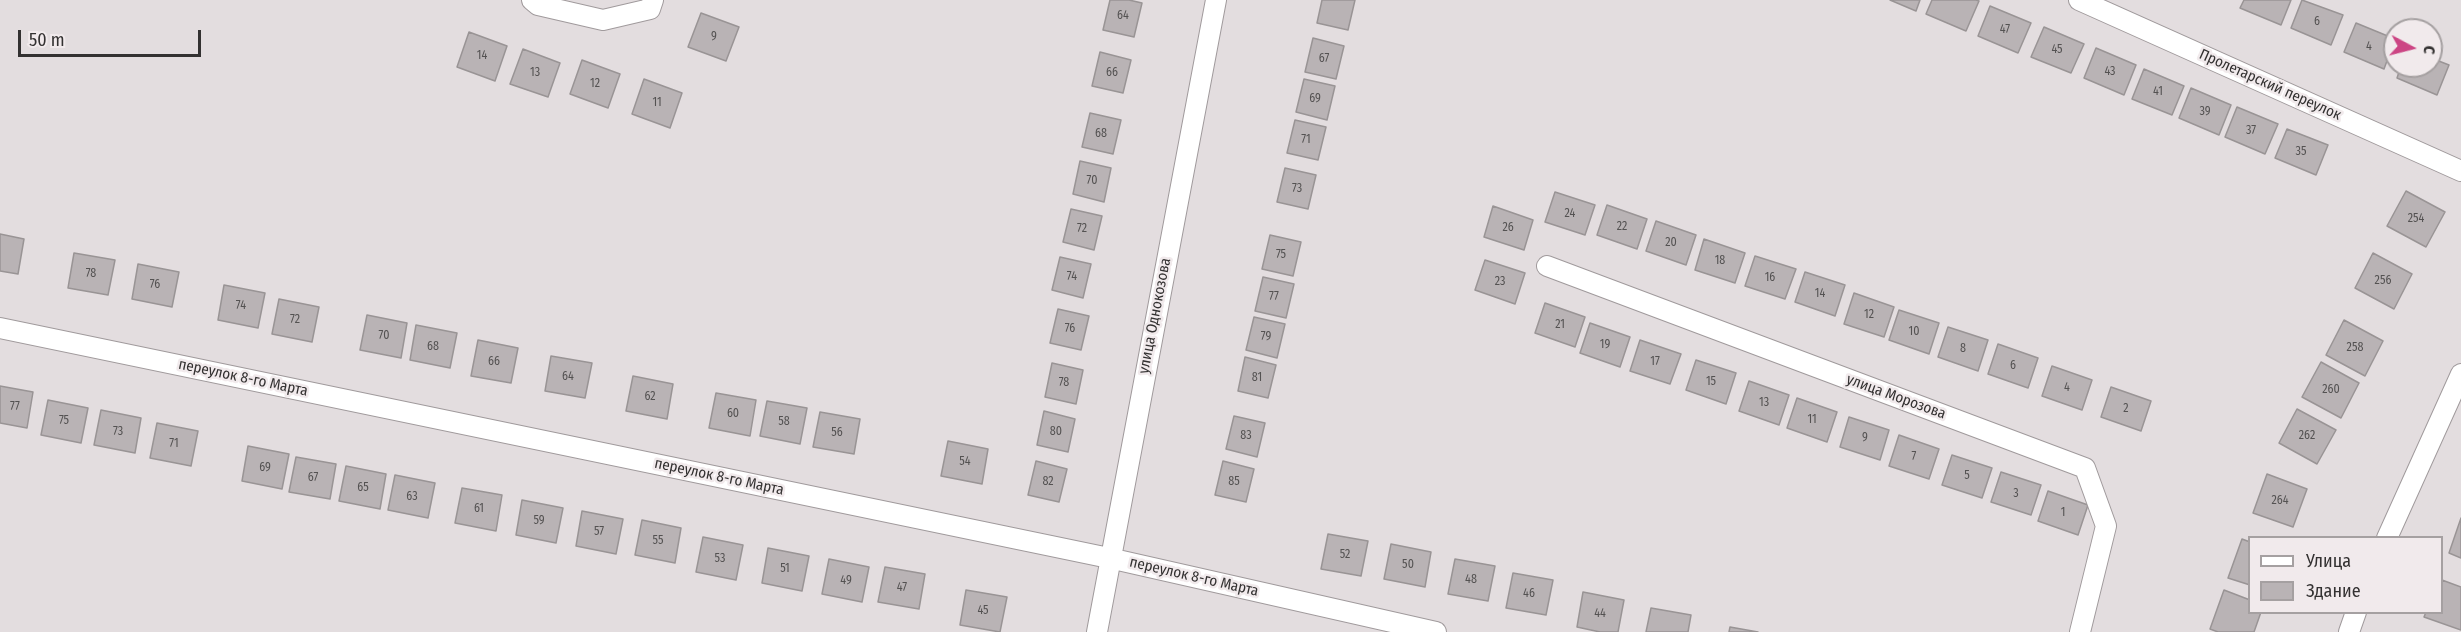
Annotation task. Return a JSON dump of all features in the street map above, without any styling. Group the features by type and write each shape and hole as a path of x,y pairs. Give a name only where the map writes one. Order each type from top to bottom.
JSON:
{"street":[{"path":"532,0 538,5 603,20 650,9 653,0"},
{"name":"улица Однокозова","path":"1097,632 1109,558 1216,0"},
{"name":"Пролетарский переулок","path":"2079,0 2461,171"},
{"name":"улица Морозова","path":"1547,266 2085,468 2106,526 2080,632"},
{"name":"переулок 8-го Марта","path":"0,328 1109,558 1436,632"},
{"path":"2387,536 2461,374"},
{"path":"2349,632 2355,614"}],"building":[{"path":"1110,0 1142,3 1134,37 1103,30"},
{"path":"1322,0 1355,0 1348,30 1317,23"},
{"path":"1890,0 1920,0 1916,11"},
{"path":"1932,0 1979,1 1966,31 1926,14"},
{"path":"2244,0 2291,0 2281,25 2240,8"},
{"path":"2302,0 2343,15 2331,45 2291,28"},
{"path":"1990,6 2031,23 2018,53 1978,36"},
{"path":"701,13 739,27 726,61 688,47"},
{"path":"2356,23 2383,34 2383,69 2344,52"},
{"path":"2044,27 2084,44 2071,73 2031,57"},
{"path":"469,32 507,46 495,81 457,67"},
{"path":"1313,38 1344,46 1336,79 1305,72"},
{"path":"2096,48 2136,65 2124,95 2084,78"},
{"path":"523,49 560,63 548,97 510,84"},
{"path":"1100,52 1131,60 1123,93 1092,86"},
{"path":"582,60 620,74 608,108 570,94"},
{"path":"2443,63 2449,65 2437,95 2397,78 2443,78"},
{"path":"2144,69 2184,86 2172,115 2132,99"},
{"path":"644,79 682,93 670,128 632,114"},
{"path":"1304,79 1335,86 1327,120 1296,112"},
{"path":"2191,88 2231,105 2219,135 2179,118"},
{"path":"2237,107 2278,124 2265,154 2225,137"},
{"path":"1090,113 1121,120 1113,154 1082,147"},
{"path":"1295,120 1326,127 1318,160 1287,153"},
{"path":"2287,129 2328,145 2316,175 2275,158"},
{"path":"1080,161 1111,168 1104,202 1073,194"},
{"path":"1285,168 1316,175 1308,209 1277,202"},
{"path":"2406,191 2445,212 2426,247 2387,226"},
{"path":"1555,192 1595,205 1585,235 1545,222"},
{"path":"1607,205 1647,219 1637,249 1597,235"},
{"path":"1493,206 1533,220 1524,250 1484,237"},
{"path":"1071,209 1102,216 1094,250 1063,242"},
{"path":"1656,221 1696,235 1686,265 1646,251"},
{"path":"0,234 24,239 18,274 0,271"},
{"path":"1270,235 1301,242 1293,276 1262,269"},
{"path":"1704,239 1745,253 1735,283 1695,270"},
{"path":"74,253 115,260 108,295 68,288"},
{"path":"2373,253 2412,274 2394,309 2355,288"},
{"path":"1755,256 1796,269 1785,299 1745,286"},
{"path":"1060,257 1091,264 1083,298 1052,290"},
{"path":"1485,260 1525,273 1515,304 1475,290"},
{"path":"138,264 179,272 172,307 132,299"},
{"path":"1805,272 1845,285 1835,316 1795,302"},
{"path":"1263,277 1294,284 1286,318 1255,311"},
{"path":"224,285 265,293 258,328 218,320"},
{"path":"1854,293 1894,307 1884,337 1844,324"},
{"path":"279,299 319,307 312,342 272,334"},
{"path":"1545,303 1585,317 1575,347 1535,333"},
{"path":"1058,309 1089,316 1081,350 1050,343"},
{"path":"1899,310 1939,323 1929,354 1889,340"},
{"path":"367,315 407,323 401,358 360,350"},
{"path":"1254,317 1285,324 1277,358 1246,350"},
{"path":"2344,320 2383,341 2365,376 2326,355"},
{"path":"1590,323 1630,337 1620,367 1580,353"},
{"path":"416,325 457,333 450,368 410,360"},
{"path":"1948,327 1988,340 1978,371 1938,357"},
{"path":"478,340 518,348 511,383 471,376"},
{"path":"1640,340 1681,354 1670,384 1630,371"},
{"path":"1998,344 2038,358 2028,388 1988,374"},
{"path":"551,356 592,363 585,398 545,391"},
{"path":"1245,357 1276,365 1268,398 1238,391"},
{"path":"1696,360 1736,373 1726,404 1686,390"},
{"path":"2321,362 2359,383 2341,418 2302,397"},
{"path":"1052,363 1083,370 1076,404 1045,397"},
{"path":"2052,366 2092,380 2082,410 2042,396"},
{"path":"633,376 673,384 667,419 626,411"},
{"path":"1749,381 1789,395 1779,425 1739,411"},
{"path":"0,386 33,392 27,428 0,423"},
{"path":"2111,387 2151,401 2141,431 2101,417"},
{"path":"716,393 756,400 750,436 709,428"},
{"path":"1797,398 1837,412 1827,442 1787,428"},
{"path":"48,400 88,408 81,443 41,435"},
{"path":"767,401 807,408 800,444 760,436"},
{"path":"2297,409 2336,430 2317,464 2279,443"},
{"path":"101,410 141,418 135,453 94,445"},
{"path":"1044,411 1075,419 1068,452 1037,445"},
{"path":"820,412 860,419 854,454 813,447"},
{"path":"1234,416 1265,423 1257,457 1226,449"},
{"path":"1849,417 1889,430 1880,460 1840,447"},
{"path":"157,423 198,431 191,466 150,458"},
{"path":"1899,435 1939,449 1929,479 1889,466"},
{"path":"948,441 988,449 982,484 941,476"},
{"path":"248,446 289,454 282,489 242,481"},
{"path":"1952,455 1992,468 1982,498 1942,485"},
{"path":"296,457 336,464 330,499 289,492"},
{"path":"1036,461 1067,469 1059,502 1028,495"},
{"path":"1223,461 1254,469 1246,502 1215,495"},
{"path":"346,466 386,474 380,509 339,501"},
{"path":"2001,472 2041,485 2031,515 1991,502"},
{"path":"2267,474 2307,489 2293,527 2253,513"},
{"path":"395,475 435,483 428,518 388,510"},
{"path":"462,488 502,495 496,531 455,523"},
{"path":"2048,491 2088,505 2078,535 2038,521"},
{"path":"522,500 563,508 556,543 516,535"},
{"path":"582,511 623,519 616,554 576,546"},
{"path":"2461,518 2461,558 2449,553"},
{"path":"642,520 681,528 675,563 635,555"},
{"path":"1328,534 1368,541 1361,576 1321,569"},
{"path":"703,537 743,545 736,580 696,572"},
{"path":"2242,539 2248,541 2248,584 2228,578"},
{"path":"1391,544 1431,552 1425,587 1384,579"},
{"path":"768,548 809,556 802,591 762,583"},
{"path":"829,559 869,567 862,602 822,594"},
{"path":"1455,559 1495,566 1488,601 1448,594"},
{"path":"885,567 925,574 919,609 878,602"},
{"path":"1513,573 1553,580 1546,615 1506,608"},
{"path":"2443,580 2461,587 2461,630 2424,617 2425,614 2443,614"},
{"path":"966,590 1007,597 1000,632 960,625"},
{"path":"2224,590 2248,599 2248,614 2260,614 2254,632 2218,632 2210,629"},
{"path":"1583,592 1624,600 1618,632 1600,632 1577,627"},
{"path":"1651,608 1691,615 1688,632 1646,632"},
{"path":"1730,627 1758,632 1729,632"}]}
